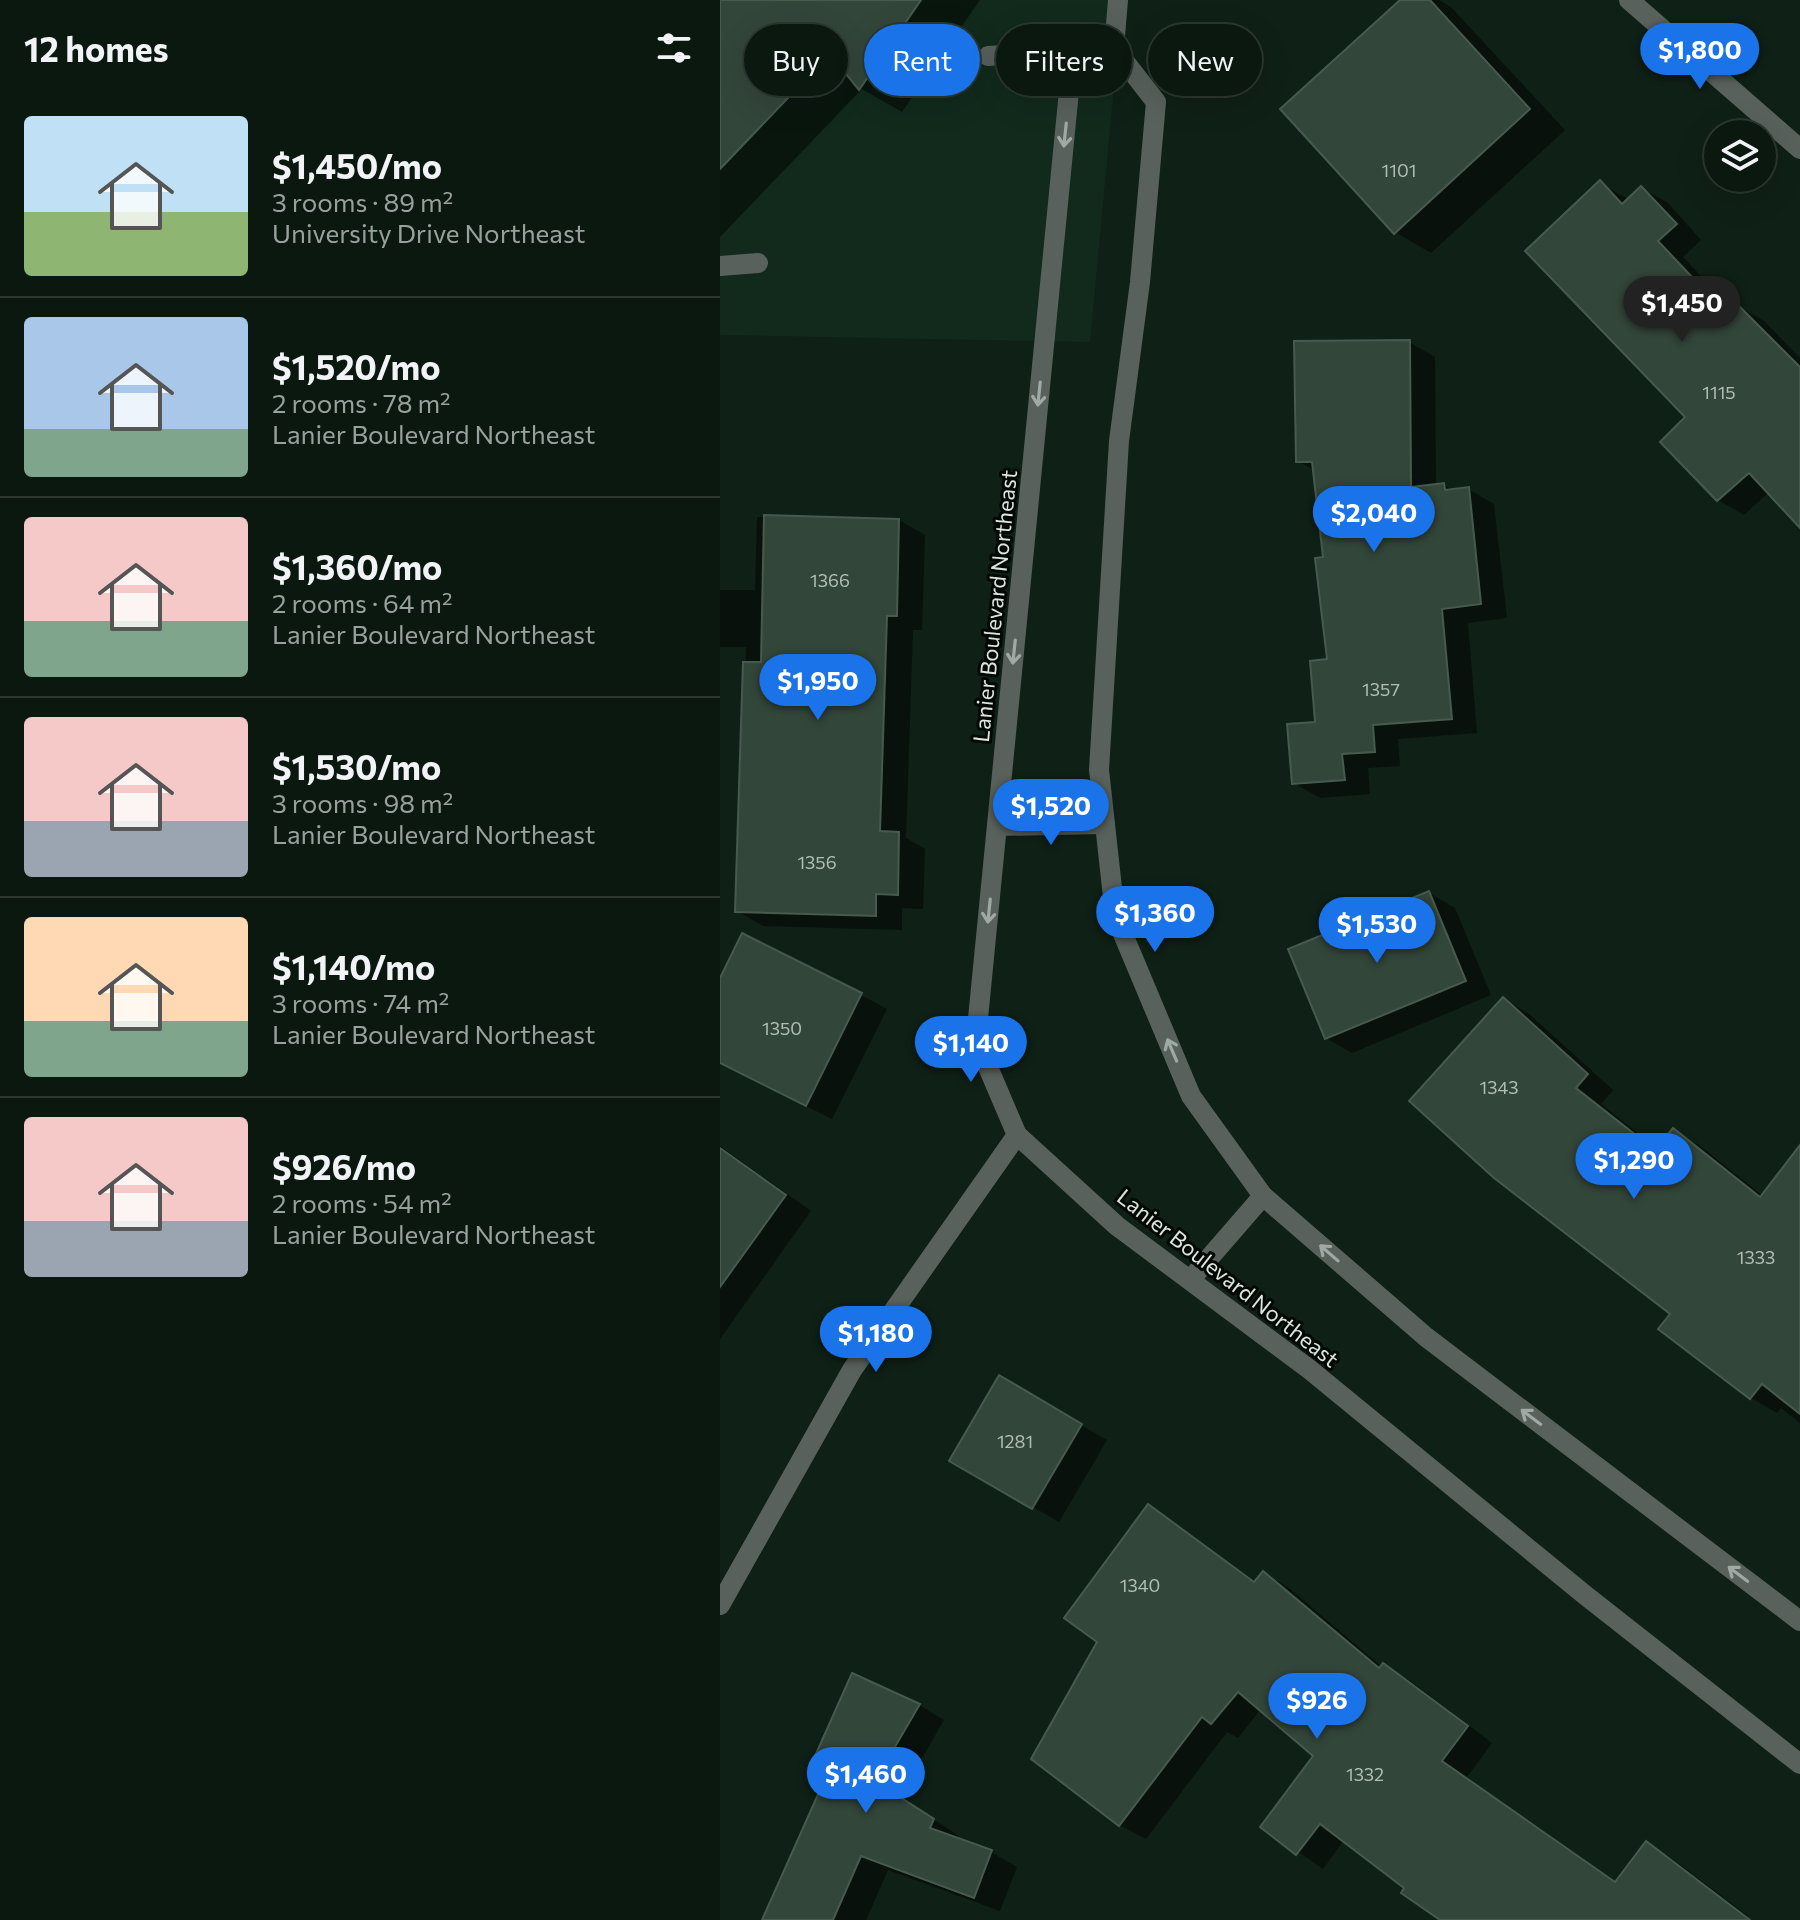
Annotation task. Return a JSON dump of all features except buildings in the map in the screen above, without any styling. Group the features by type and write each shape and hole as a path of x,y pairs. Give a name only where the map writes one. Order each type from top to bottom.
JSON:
{"street":[{"path":"1116,24 1118,0"},
{"path":"1629,0 1766,120"},
{"path":"988,56 996,55"},
{"path":"1132,71 1156,102 1140,282 1119,441 1099,770 1115,915 1191,1096 1263,1196 1426,1337 1800,1621"},
{"name":"Lanier Boulevard Northeast","path":"1069,96 976,1039 1017,1135 1117,1226 1309,1369 1585,1595 1800,1764"},
{"path":"1776,128 1800,143"},
{"path":"1776,129 1800,149"},
{"path":"720,266 758,263"},
{"path":"997,826 1105,824"},
{"path":"720,1605 852,1370 1017,1135"},
{"path":"1191,1279 1263,1196"}],"shaded area":[{"path":"720,0 1122,0 1120,24 996,24 996,96 1113,96 1090,342 720,335"}]}
